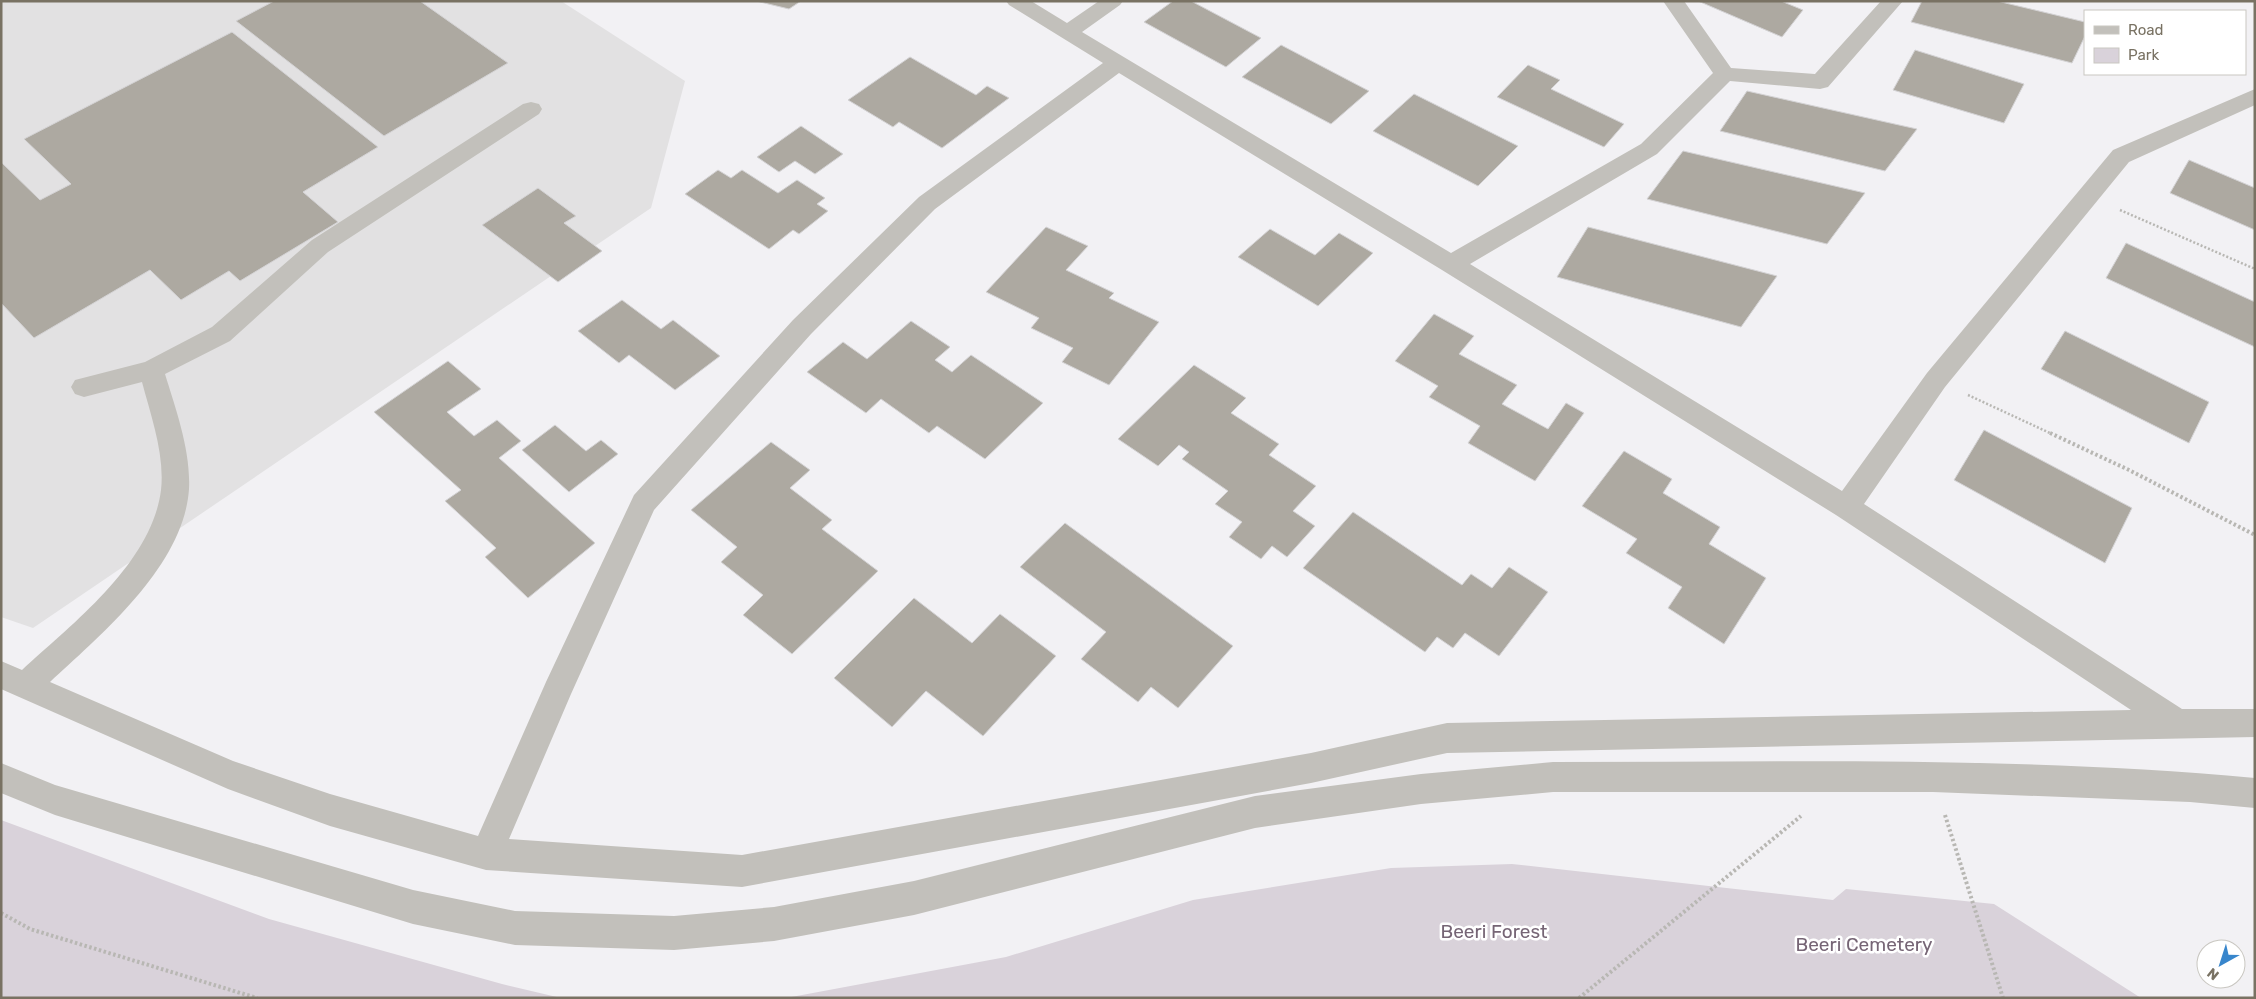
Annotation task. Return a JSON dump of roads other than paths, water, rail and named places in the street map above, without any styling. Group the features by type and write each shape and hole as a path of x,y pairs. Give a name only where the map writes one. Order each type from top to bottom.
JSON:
{"street":[{"path":"1016,1 1451,264 1846,507 2178,723"},
{"path":"1067,33 1113,1"},
{"path":"1673,1 1725,74"},
{"path":"1451,264 1649,149 1725,74 1820,82 1893,1"},
{"path":"486,854 557,692 644,503 802,327 927,203 1118,64"},
{"path":"1846,507 1936,380 2121,156 2255,96"},
{"path":"84,387 152,370 222,334 320,246 531,109"},
{"path":"152,370 172,448 175,491 168,524 149,557 106,610 14,680 228,774 330,810 486,854 742,871 1311,768 1447,738 2178,723 2255,724"},
{"path":"1,778 55,800 413,907 515,928 674,933 774,924 914,898 1254,812 1422,789 1552,777 1933,777 2190,787 2255,793"}],"park label":[{"name":"Beeri Forest","path":"1494,931"},
{"name":"Beeri Cemetery","path":"1864,944"}]}
